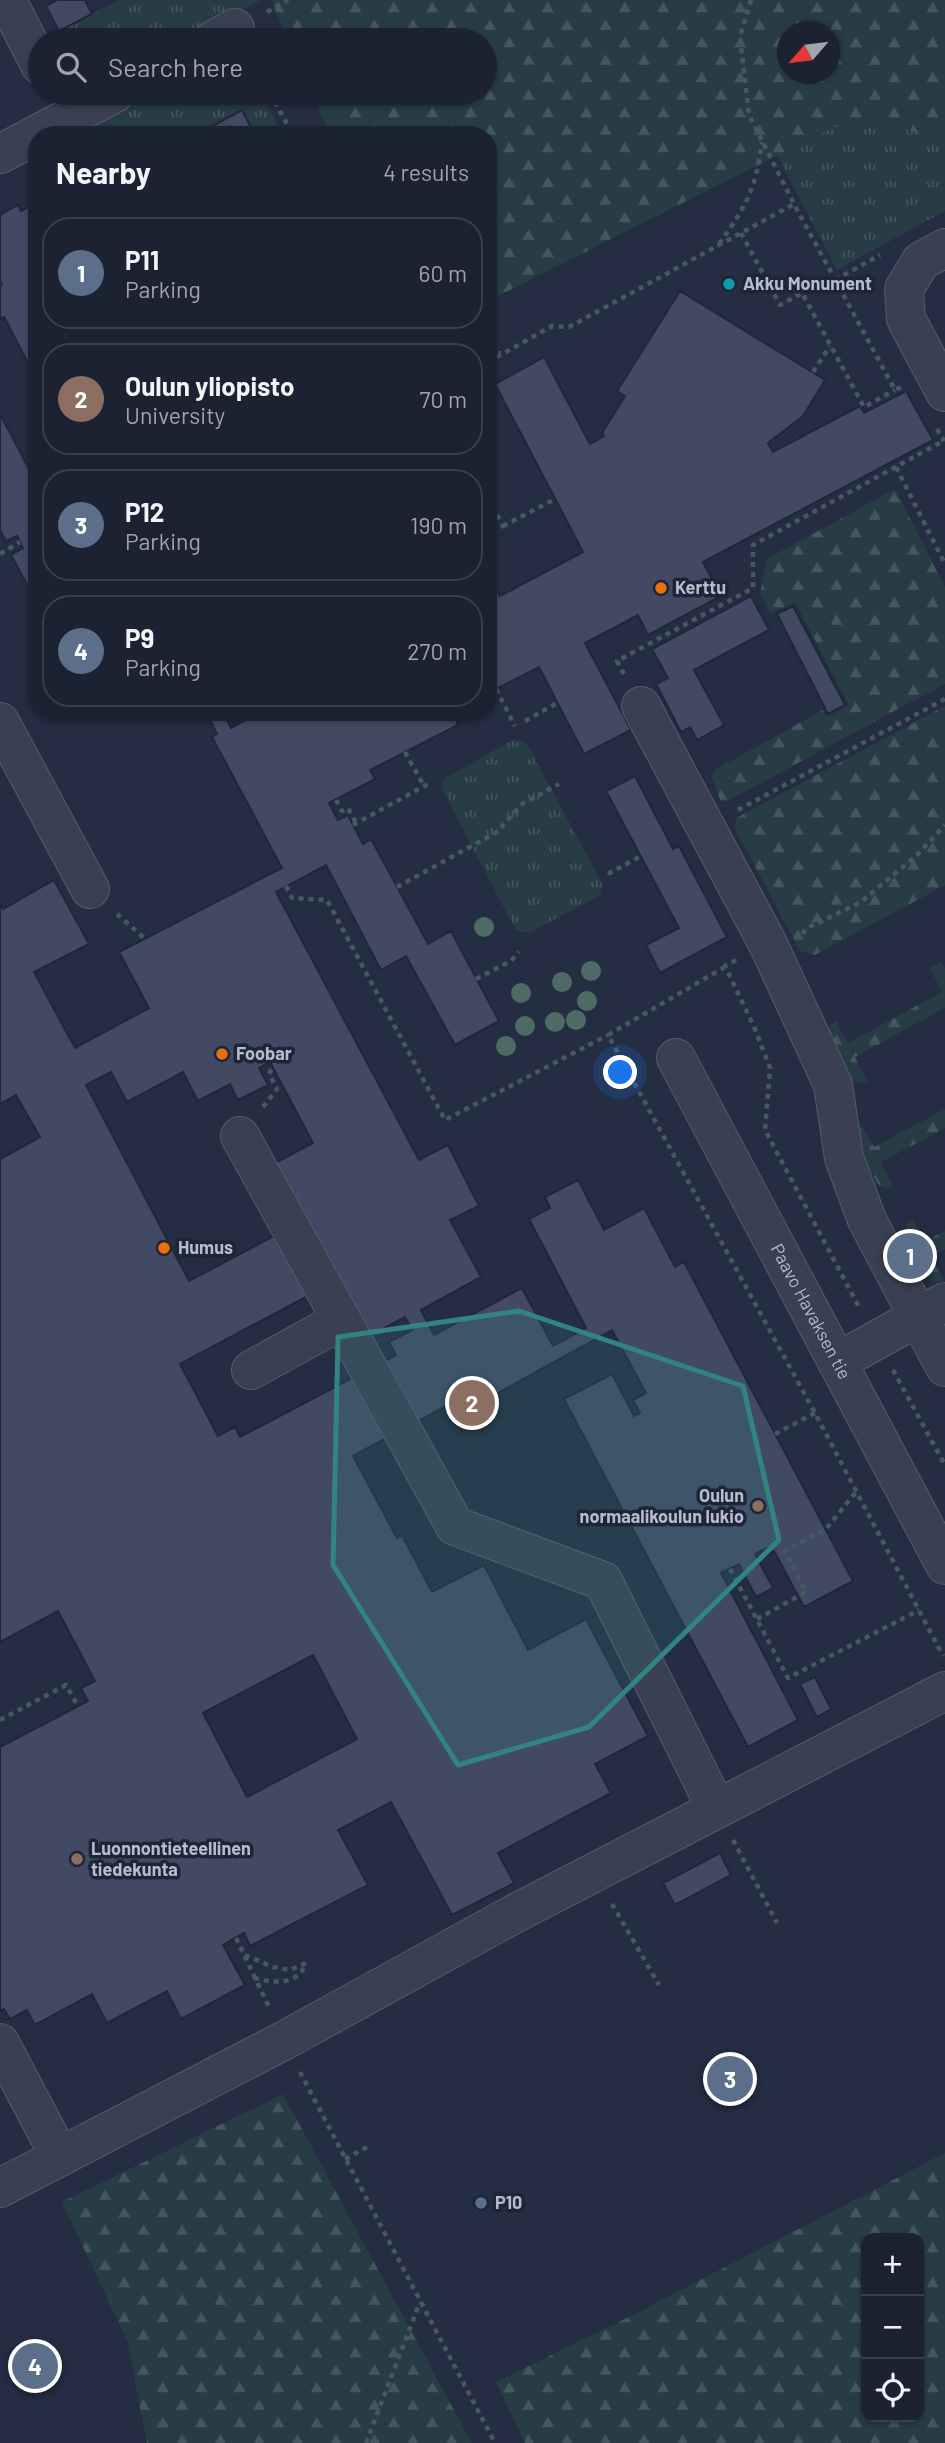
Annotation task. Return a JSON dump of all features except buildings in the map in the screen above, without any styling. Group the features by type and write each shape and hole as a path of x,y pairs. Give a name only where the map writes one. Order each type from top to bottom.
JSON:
{"street":[{"path":"13,12 28,41"},
{"path":"45,126 61,105"},
{"path":"0,154 28,143"},
{"path":"945,248 921,261 904,289 906,319 945,392"},
{"path":"641,706 768,944 833,1085 844,1158 867,1220 932,1310 945,1367"},
{"path":"0,722 90,889"},
{"name":"Paavo Havaksen tie","path":"676,1058 945,1565"},
{"path":"240,1136 455,1526 603,1581 716,1808"},
{"path":"837,1362 932,1310"},
{"path":"251,1370 340,1321"},
{"path":"0,2188 285,2040 592,1873 945,1691"},
{"path":"0,2043 60,2157"}],"path":[{"path":"751,0 740,37 749,115 835,280"},
{"path":"277,105 288,126"},
{"path":"718,245 747,205 757,178 762,141"},
{"path":"497,357 552,326 569,327 794,204"},
{"path":"741,233 780,305 802,293 864,407 895,390"},
{"path":"813,372 830,345"},
{"path":"497,353 505,352"},
{"path":"641,706 617,661 753,589 753,545 945,440"},
{"path":"896,467 945,564"},
{"path":"497,529 555,499"},
{"path":"497,514 503,526"},
{"path":"0,554 20,542"},
{"path":"497,691 515,726"},
{"path":"706,828 945,699"},
{"path":"525,721 557,703"},
{"path":"336,800 342,811 348,808 355,824 426,785 405,752"},
{"path":"397,887 497,832 522,804 559,784"},
{"path":"783,977 805,929 861,902 916,856 945,825"},
{"path":"608,874 641,856"},
{"path":"286,886 292,898 327,901 445,1120 608,1035 745,956"},
{"path":"476,979 511,961 519,952"},
{"path":"725,966 755,1029 769,1068 765,1130 945,1465"},
{"path":"608,1035 815,1413 945,1660"},
{"path":"240,1136 277,1089 269,1074 273,1066"},
{"path":"775,1434 815,1413"},
{"path":"757,1619 806,1592 785,1551 826,1529 856,1492"},
{"path":"730,1569 788,1678 919,1610"},
{"path":"0,1720 66,1685 78,1706"},
{"path":"716,1808 777,1923"},
{"path":"592,1873 625,1923 659,1985"},
{"path":"236,1938 345,2159 495,2443"},
{"path":"244,1955 273,1967 290,1970 306,1963 301,1974 287,1982 254,1978"},
{"path":"345,2159 367,2147"},
{"path":"366,2443 421,2302"}],"highlighted area":[{"path":"519,1311 743,1386 779,1540 589,1727 458,1765 333,1565 338,1337"}],"green space":[{"path":"119,0 261,0 208,28 64,28"},
{"path":"271,0 945,0 945,149 900,124 834,127 497,296 497,126 326,126 317,105 497,105 497,28 283,28"},
{"path":"761,0 945,0 945,211 837,270 782,165 765,124"},
{"path":"110,105 267,105 277,126 250,126 241,111 213,126 73,124"},
{"path":"895,489 945,587 945,684 721,802 711,776 716,769 823,710 826,717 849,705 795,602 770,614 760,593 767,559"},
{"path":"945,706 945,885 815,955 800,951 735,829 736,818"},
{"path":"519,740 527,744 602,883 600,895 531,932 515,929 441,787 442,781 447,777 511,741"},
{"path":"941,962 945,968 945,1008 855,1057 867,1081 853,1081 826,1032 828,1027 836,1021 848,1043 942,992 930,968"},
{"path":"945,1109 945,1128 881,1162 893,1186 879,1186 854,1142 858,1128 862,1126 874,1147"},
{"path":"913,1220 925,1241 945,1231 945,1249 932,1256 944,1280 940,1282 927,1276 905,1236 906,1226"},
{"path":"283,2094 472,2443 147,2443 127,2340 62,2202"},
{"path":"945,2153 945,2443 525,2443 496,2382 633,2315"}],"place":[{"name":"Akku Monument","path":"729,284"},
{"name":"Kerttu","path":"661,588"},
{"name":"Foobar","path":"222,1054"},
{"name":"Humus","path":"164,1248"},
{"name":"P11","path":"910,1256"},
{"name":"Oulun yliopisto","path":"472,1403"},
{"name":"Oulun normaalikoulun lukio","path":"758,1506"},
{"name":"Luonnontieteellinen tiedekunta","path":"77,1859"},
{"name":"P12","path":"730,2079"},
{"name":"P10","path":"481,2203"},
{"name":"P9","path":"35,2366"}]}
